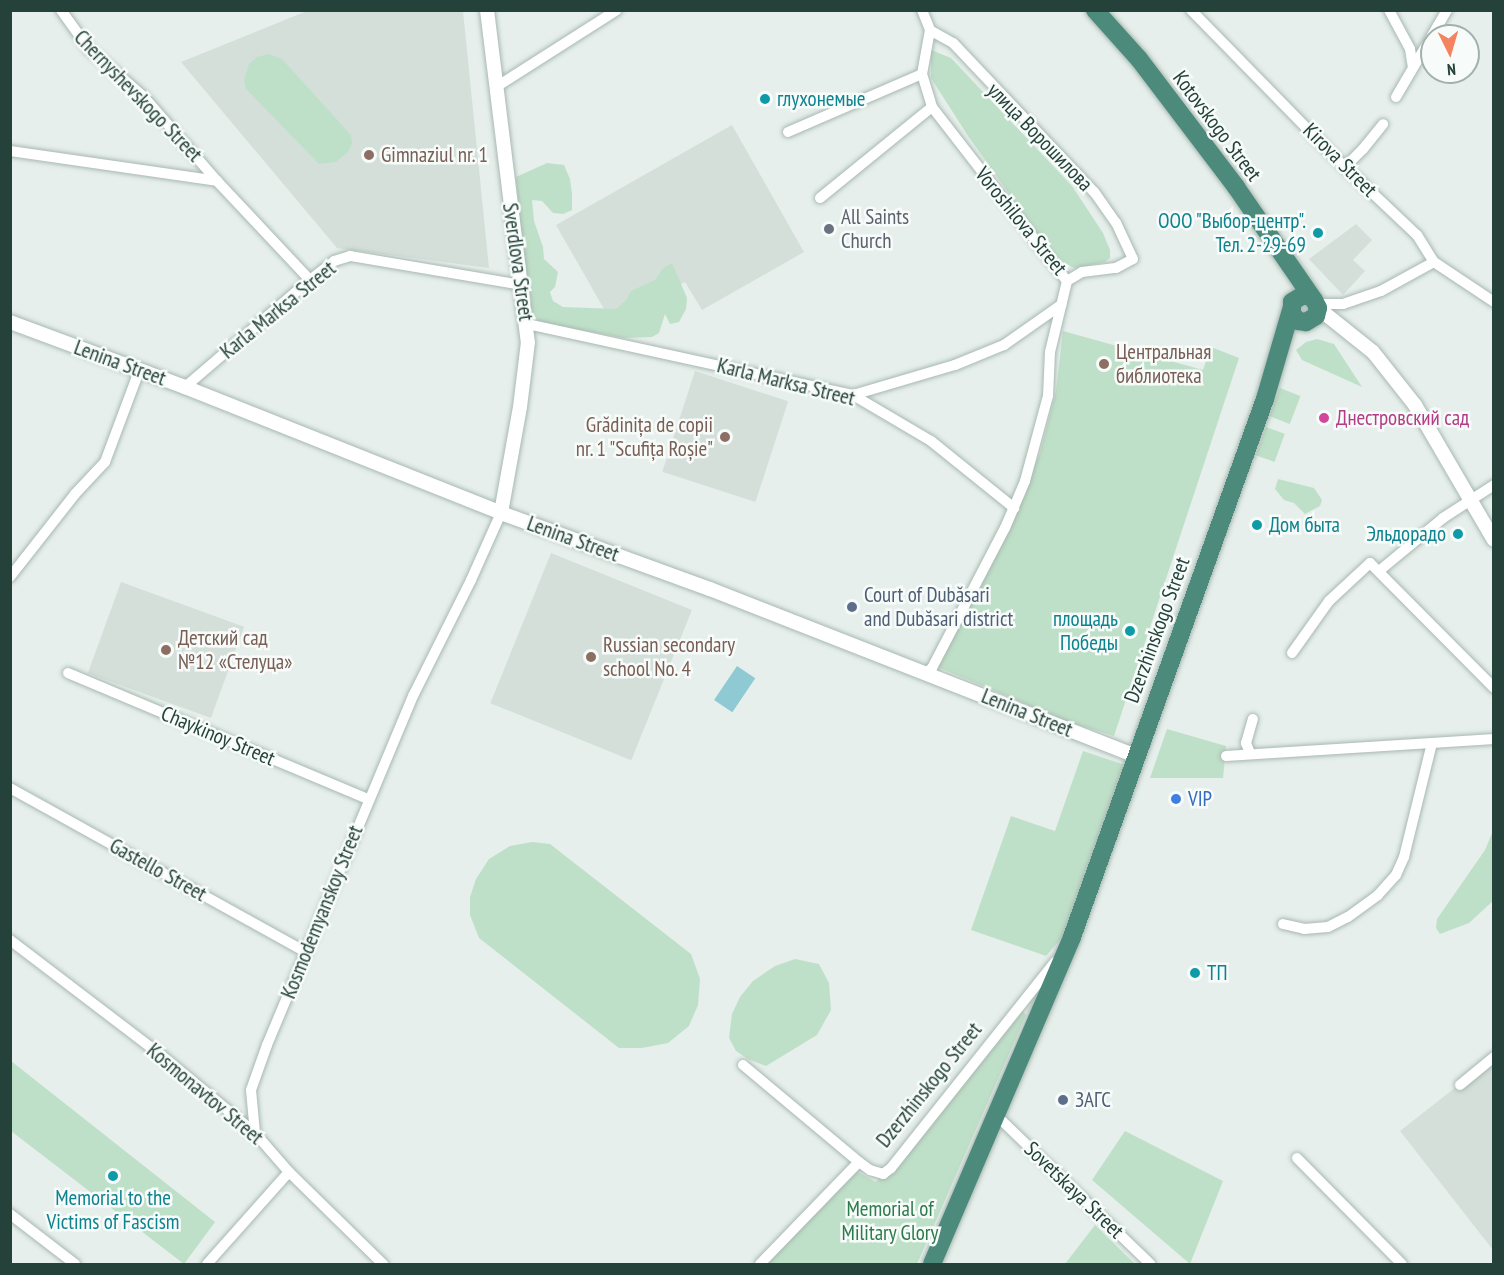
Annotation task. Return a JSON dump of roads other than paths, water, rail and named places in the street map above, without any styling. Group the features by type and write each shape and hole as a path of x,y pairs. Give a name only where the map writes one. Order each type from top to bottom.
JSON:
{"highway":[{"name":"Kotovskogo Street","path":"1095,10 1139,59 1297,274 1312,310"},
{"path":"1297,274 1292,306 1294,318 1312,310"},
{"name":"Dzerzhinskogo Street","path":"932,1264 1072,937 1265,399 1292,306"},
{"path":"1284,338 1312,310"}],"street":[{"name":"Chernyshevskogo Street","path":"61,10 89,49 144,96 217,181 310,280"},
{"name":"Sverdlova Street","path":"487,10 528,342 520,407 501,513"},
{"path":"496,87 617,10"},
{"path":"922,10 930,30"},
{"name":"Kirova Street","path":"1191,10 1345,167 1418,235 1434,262 1494,302"},
{"path":"1389,10 1410,49 1413,67"},
{"path":"1396,97 1447,10"},
{"name":"Voroshilova Street","path":"930,30 921,74 932,107 1067,281"},
{"name":"улица Ворошилова","path":"930,30 953,43 1094,192 1116,223 1133,259 1116,268 1082,272 1067,281"},
{"path":"788,132 921,74"},
{"path":"820,198 932,107"},
{"path":"1345,167 1363,150 1383,124"},
{"name":"Chernyshevskogo Street","path":"10,151 217,181"},
{"name":"Karla Marksa Street","path":"185,387 310,280 334,261 350,256 521,285"},
{"path":"1312,310 1381,291 1434,262"},
{"path":"926,673 932,668 1014,508 1025,481 1048,396 1050,352 1067,281"},
{"path":"853,395 955,365 1004,345 1061,305"},
{"path":"1312,310 1339,322 1373,352 1415,405 1494,540"},
{"name":"Lenina Street","path":"10,322 185,387 501,513 647,565 1136,756"},
{"name":"Karla Marksa Street","path":"527,324 853,395 931,441 1014,508"},
{"path":"10,577 75,494 105,462 139,371"},
{"path":"1378,571 1494,485"},
{"name":"Kosmodemyanskoy Street","path":"255,1133 251,1090 412,696 471,580 501,513"},
{"path":"1292,653 1329,601 1370,563 1494,688"},
{"name":"Chaykinoy Street","path":"68,673 368,799"},
{"path":"1250,753 1246,742 1253,719"},
{"path":"1226,756 1494,739"},
{"path":"1283,924 1304,929 1328,927 1348,917 1378,895 1396,875 1404,857 1432,743"},
{"name":"Gastello Street","path":"10,788 306,952"},
{"name":"Dzerzhinskogo Street","path":"743,1065 859,1162 883,1174 891,1168 1032,994 1072,937"},
{"name":"Kosmonavtov Street","path":"10,940 161,1055 255,1133 289,1172 383,1264"},
{"path":"1460,1085 1494,1057"},
{"name":"Sovetskaya Street","path":"997,1116 1150,1264"},
{"path":"1297,1158 1402,1264"},
{"path":"760,1264 859,1162"},
{"path":"207,1264 289,1172"},
{"path":"10,1214 75,1264"}],"water":[{"path":"737,666 755,678 732,712 714,700"}],"place":[{"name":"глухонемые","path":"765,99"},
{"name":"Gimnaziul nr. 1","path":"369,155"},
{"name":"All Saints Church","path":"829,229"},
{"name":"ООО \"Выбор-центр\". Тел. 2-29-69","path":"1318,233"},
{"name":"Центральная библиотека","path":"1104,364"},
{"name":"Днестровский сад","path":"1324,418"},
{"name":"Grădinița de copii nr. 1 \"Scufița Roșie\"","path":"725,437"},
{"name":"Дом быта","path":"1257,525"},
{"name":"Эльдорадо","path":"1458,534"},
{"name":"Court of Dubăsari and Dubăsari district","path":"852,607"},
{"name":"площадь Победы","path":"1130,631"},
{"name":"Детский сад №12 «Стелуца»","path":"166,650"},
{"name":"Russian secondary school No. 4","path":"591,657"},
{"name":"VIP","path":"1176,799"},
{"name":"ТП","path":"1195,973"},
{"name":"ЗАГС","path":"1063,1100"},
{"name":"Memorial to the Victims of Fascism","path":"113,1176"}],"park label":[{"name":"Memorial of Military Glory","path":"890,1221"}]}
